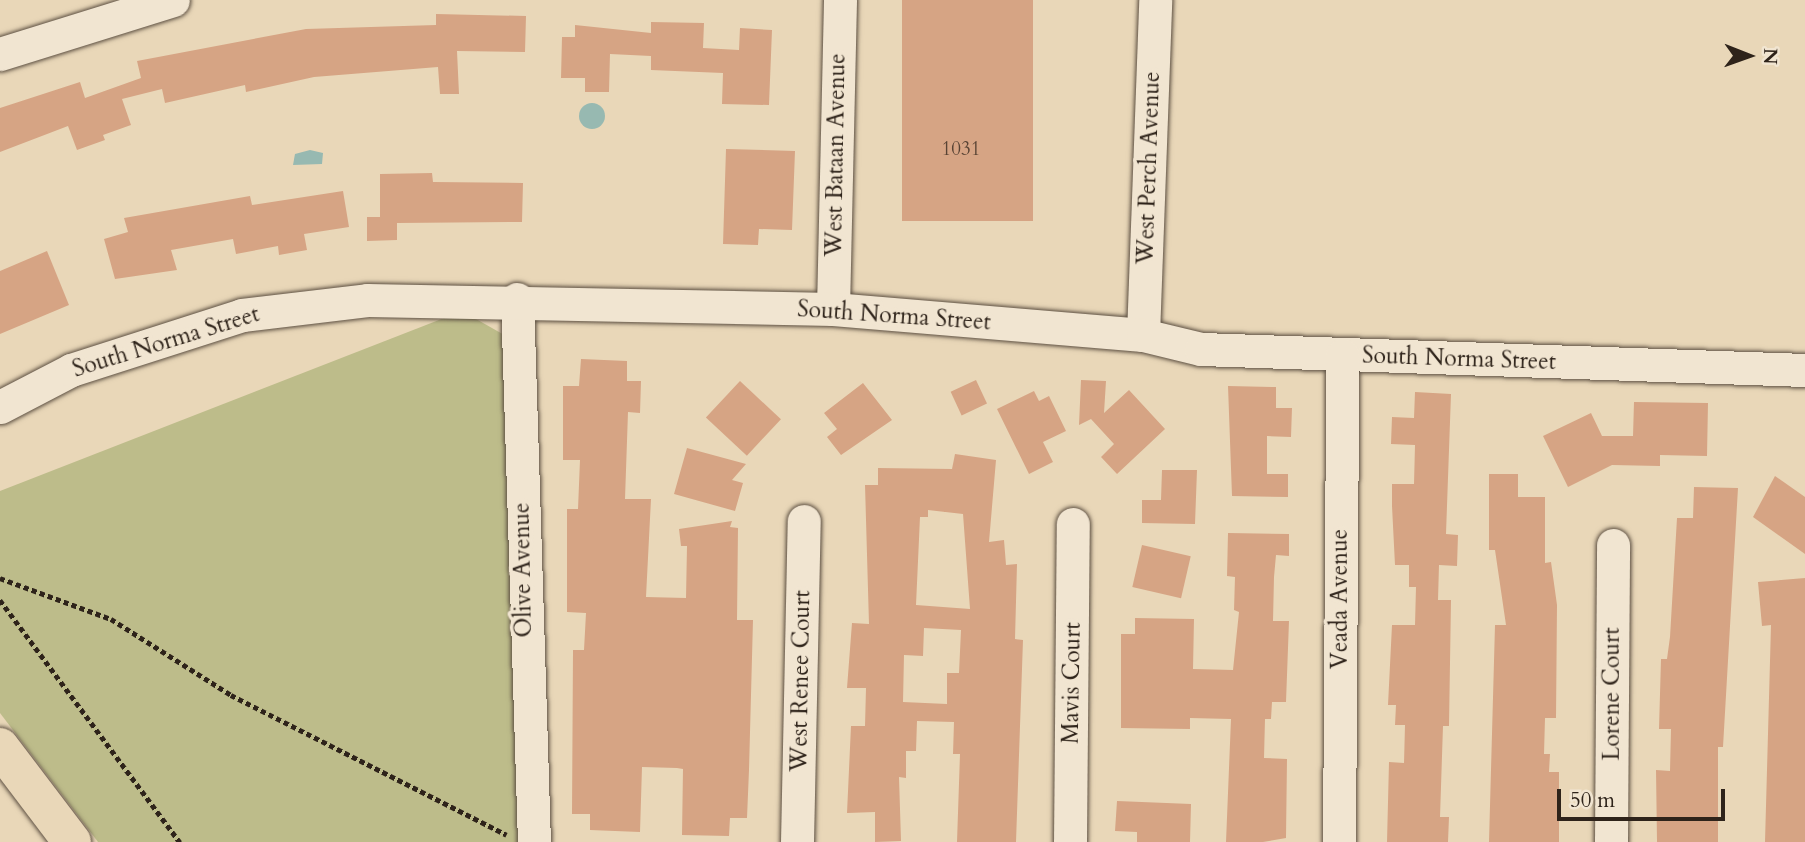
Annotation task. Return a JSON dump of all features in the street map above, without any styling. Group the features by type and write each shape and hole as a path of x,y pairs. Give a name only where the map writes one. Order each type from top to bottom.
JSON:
{"main road":[{"path":"0,747 72,842"},
{"path":"0,786 42,842"}],"street":[{"path":"0,54 173,0"},
{"name":"West Bataan Avenue","path":"833,309 840,0"},
{"name":"West Perch Avenue","path":"1143,335 1155,0"},
{"name":"South Norma Street","path":"0,407 71,370 242,315 367,300 517,299 833,309 1143,335 1201,349 1805,370"},
{"name":"Olive Avenue","path":"517,299 534,841"},
{"name":"Veada Avenue","path":"1339,842 1342,355"},
{"name":"West Renee Court","path":"797,842 804,521"},
{"name":"Mavis Court","path":"1070,842 1073,524"},
{"name":"Lorene Court","path":"1611,842 1613,545"}],"path":[{"path":"0,578 111,619 231,695 432,793 491,831 534,841"},
{"path":"0,600 180,842"}],"shaded area":[{"path":"462,311 513,340 534,842 98,842 0,713 0,491"}],"water":[{"path":"592,103 601,107 605,116 601,125 592,129 583,125 579,116 583,107"},
{"path":"310,150 323,153 322,164 293,165 295,154"}],"building":[{"path":"902,0 1033,0 1033,221 902,221"},
{"path":"436,14 526,16 525,52 457,51 459,94 440,94 438,67 314,77 246,92 245,85 165,103 162,89 122,99 131,125 103,135 105,140 77,150 68,126 0,152 0,108 80,82 85,98 141,78 137,61 306,29 436,25"},
{"path":"651,22 704,23 703,48 739,50 740,28 772,30 769,105 722,104 723,73 651,70 651,56 610,54 609,92 585,92 585,78 561,78 562,37 575,37 575,25 651,33"},
{"path":"726,149 795,151 792,230 759,229 758,245 723,244"},
{"path":"432,173 433,182 523,183 522,222 397,223 397,240 367,241 367,217 380,217 380,174"},
{"path":"343,191 349,227 304,234 307,250 279,255 278,246 236,254 233,239 171,250 177,270 115,279 104,239 128,232 124,218 250,196 252,205"},
{"path":"47,251 69,305 0,334 0,271"},
{"path":"581,359 627,361 627,381 641,381 640,413 628,412 625,499 651,499 646,597 686,598 687,546 681,546 679,529 732,521 730,527 738,528 737,620 753,620 749,770 747,818 730,818 729,836 682,835 683,769 677,768 642,767 640,832 590,830 590,814 572,814 573,650 584,650 586,613 567,612 567,509 578,509 580,460 563,460 563,386 579,386"},
{"path":"976,380 987,404 962,415 951,392"},
{"path":"1081,380 1106,381 1104,413 1129,390 1165,429 1117,474 1101,457 1114,444 1091,419 1079,425"},
{"path":"740,381 781,419 747,456 706,418"},
{"path":"863,383 892,420 841,455 827,437 837,429 824,413"},
{"path":"1228,386 1276,387 1276,408 1292,408 1291,437 1267,436 1267,474 1288,474 1288,497 1232,496"},
{"path":"1034,391 1039,401 1049,396 1066,431 1043,442 1053,462 1029,474 997,409"},
{"path":"1415,392 1451,394 1446,534 1458,535 1457,566 1439,565 1438,600 1451,600 1449,726 1443,726 1440,817 1449,817 1448,842 1387,842 1389,762 1404,763 1405,725 1395,725 1396,705 1388,705 1392,625 1415,625 1416,587 1409,587 1409,565 1395,565 1392,506 1392,484 1414,484 1415,445 1391,444 1392,417 1414,418"},
{"path":"1634,402 1708,403 1707,456 1660,455 1660,466 1612,465 1568,487 1543,436 1591,413 1602,436 1633,436"},
{"path":"687,448 746,464 732,480 743,483 735,511 674,494"},
{"path":"955,454 996,460 989,542 1004,540 1006,565 1017,564 1015,639 1023,640 1016,842 957,842 960,754 953,754 954,722 917,721 916,751 906,751 906,778 899,777 901,841 875,842 875,812 847,813 851,726 865,726 866,688 847,688 852,623 869,624 865,485 878,485 878,468 952,469","holes":["928,510 963,514 970,609 916,605 920,517 928,517","924,628 961,630 959,673 947,673 947,704 903,702 904,655 923,656"]},
{"path":"1162,470 1197,470 1195,524 1142,523 1142,500 1161,500"},
{"path":"1489,474 1518,474 1518,497 1545,497 1545,563 1551,562 1557,605 1556,718 1545,718 1544,754 1550,754 1549,772 1559,772 1559,842 1489,842 1495,625 1506,625 1495,550 1489,550"},
{"path":"1775,476 1805,497 1805,554 1753,517"},
{"path":"1694,487 1738,488 1723,747 1718,747 1718,842 1657,842 1656,770 1670,771 1671,729 1659,729 1661,659 1667,659 1670,637 1677,518 1693,518"},
{"path":"1228,533 1289,534 1289,556 1276,555 1273,621 1289,621 1286,702 1272,702 1271,719 1265,719 1264,758 1287,759 1286,838 1263,842 1226,842 1231,719 1190,718 1190,729 1121,728 1121,634 1135,634 1135,618 1194,619 1193,669 1233,670 1239,612 1234,610 1235,577 1227,576"},
{"path":"1142,545 1191,556 1181,598 1132,587"},
{"path":"1805,578 1805,842 1765,842 1771,625 1762,626 1758,582"},
{"path":"1117,801 1191,804 1190,842 1137,842 1137,832 1115,831"}]}
